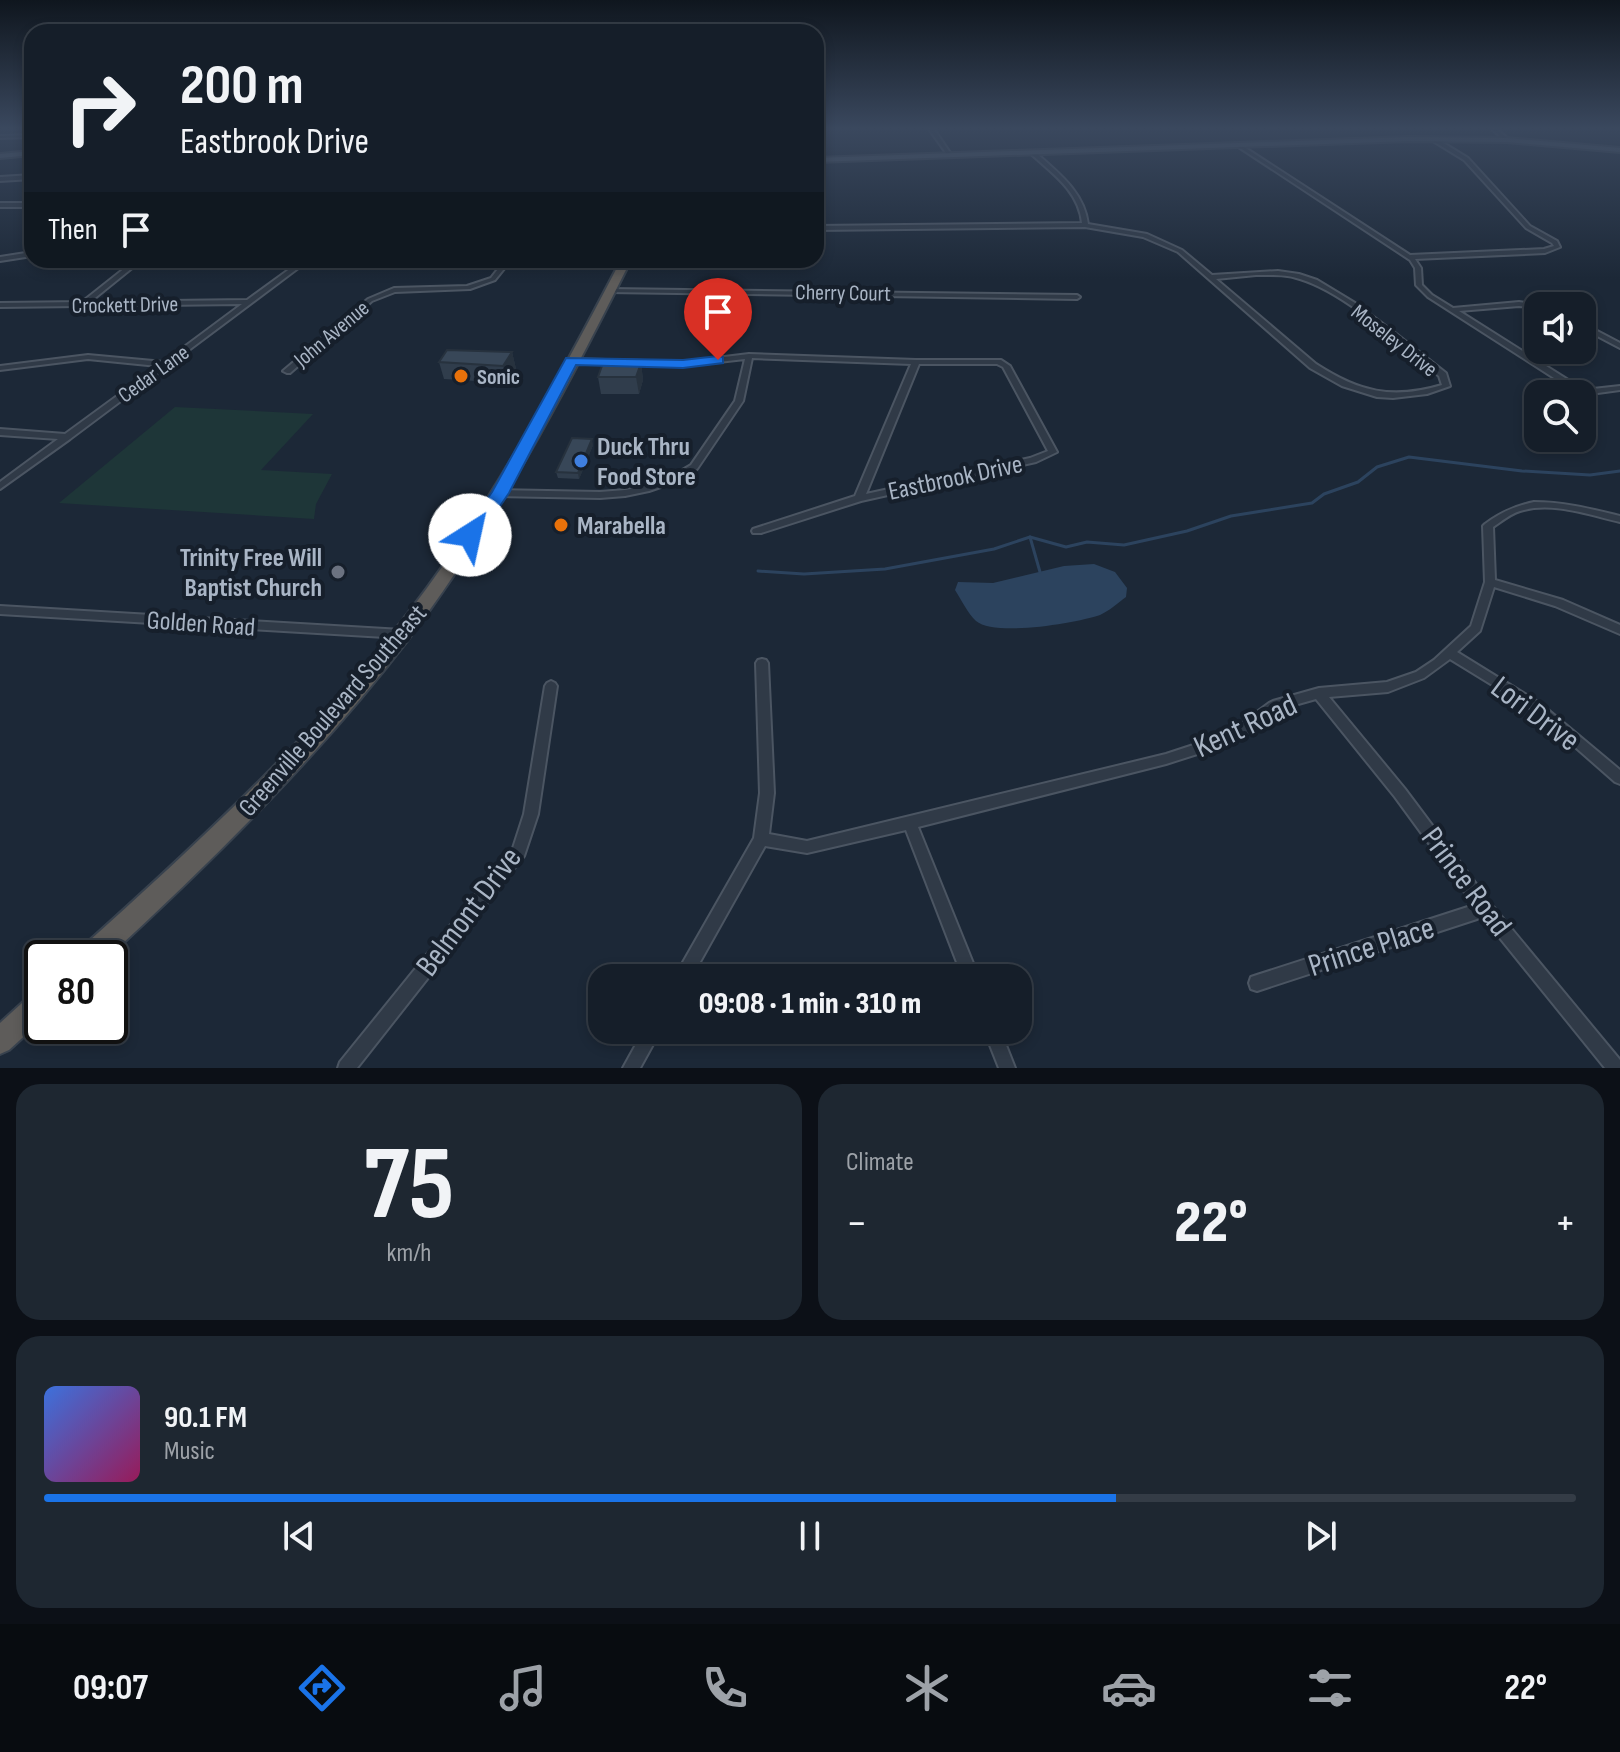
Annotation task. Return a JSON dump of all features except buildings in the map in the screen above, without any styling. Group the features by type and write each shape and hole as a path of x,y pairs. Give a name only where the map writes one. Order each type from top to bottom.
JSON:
{"highway":[{"name":"Greenville Boulevard Southeast","path":"109,940 225,834 402,634 500,493 622,268"},
{"path":"0,1041 24,1019"}],"street":[{"path":"1060,179 1072,190 1086,213 1085,225"},
{"path":"1290,179 1410,257 1418,268 1419,285 1424,292 1583,393 1620,388"},
{"path":"1410,257 1545,251 1557,247 1555,242 1528,227 1484,179"},
{"path":"0,205 24,205"},
{"path":"0,216 18,205"},
{"name":"Moseley Drive","path":"824,228 1111,227 1152,238 1180,251 1313,366 1336,382 1369,395 1419,393 1446,386 1443,375 1311,279 1275,273 1212,277"},
{"path":"0,259 24,255"},
{"path":"82,305 129,268"},
{"name":"Cedar Lane","path":"0,486 295,268"},
{"name":"John Avenue","path":"287,371 370,300 394,290 468,288 493,279 502,268"},
{"name":"Cherry Court","path":"609,291 1077,297"},
{"name":"Crockett Drive","path":"0,305 249,302"},
{"path":"1452,310 1524,304"},
{"path":"1596,333 1620,346"},
{"path":"500,493 617,496 651,489 684,474 694,467 739,401 749,356"},
{"name":"Eastbrook Drive","path":"571,361 683,364 749,356 998,362 1006,366 1053,452 1033,460 859,498 757,531"},
{"path":"0,368 88,357 165,364"},
{"name":"Eastbrook Drive","path":"859,498 916,362"},
{"path":"0,432 67,437"},
{"name":"Kent Road","path":"761,839 807,847 910,823 1166,759 1231,738 1273,706 1319,693 1388,687 1420,675 1476,628 1490,582 1488,526 1503,512 1528,504 1568,507 1620,519"},
{"path":"1490,582 1559,603 1620,630"},
{"name":"Golden Road","path":"0,610 402,634"},
{"name":"Lori Drive","path":"1449,653 1537,707 1620,778"},
{"path":"690,964 761,839 767,793 762,663"},
{"name":"Belmont Drive","path":"346,1068 519,851 531,814 551,686"},
{"name":"Prince Road","path":"1319,693 1400,793 1486,909 1616,1068"},
{"path":"910,823 965,964"},
{"name":"Prince Place","path":"1257,983 1486,909"},
{"path":"631,1068 645,1044"},
{"path":"998,1044 1007,1068"}],"green space":[{"path":"175,407 313,414 261,470 332,474 316,504 314,519 59,503"}],"water":[{"path":"1094,564 1115,572 1127,588 1126,597 1100,615 1074,622 1018,628 986,626 973,618 955,590 958,582 993,583 1064,566"}],"waterway":[{"path":"1030,537 1066,547 1087,542 1124,545 1187,531 1231,516 1312,503 1324,494 1358,482 1377,467 1409,457 1522,471 1590,475 1620,471"},
{"path":"758,571 804,574 885,569 994,549 1030,537"},
{"path":"1030,537 1040,572"}],"place":[{"name":"Sonic","path":"461,376"},
{"name":"Duck Thru Food Store","path":"581,461"},
{"name":"Marabella","path":"561,525"},
{"name":"Trinity Free Will Baptist Church","path":"338,572"}],"route":[{"path":"470,535 500,493 571,361 683,364 718,360"}]}
